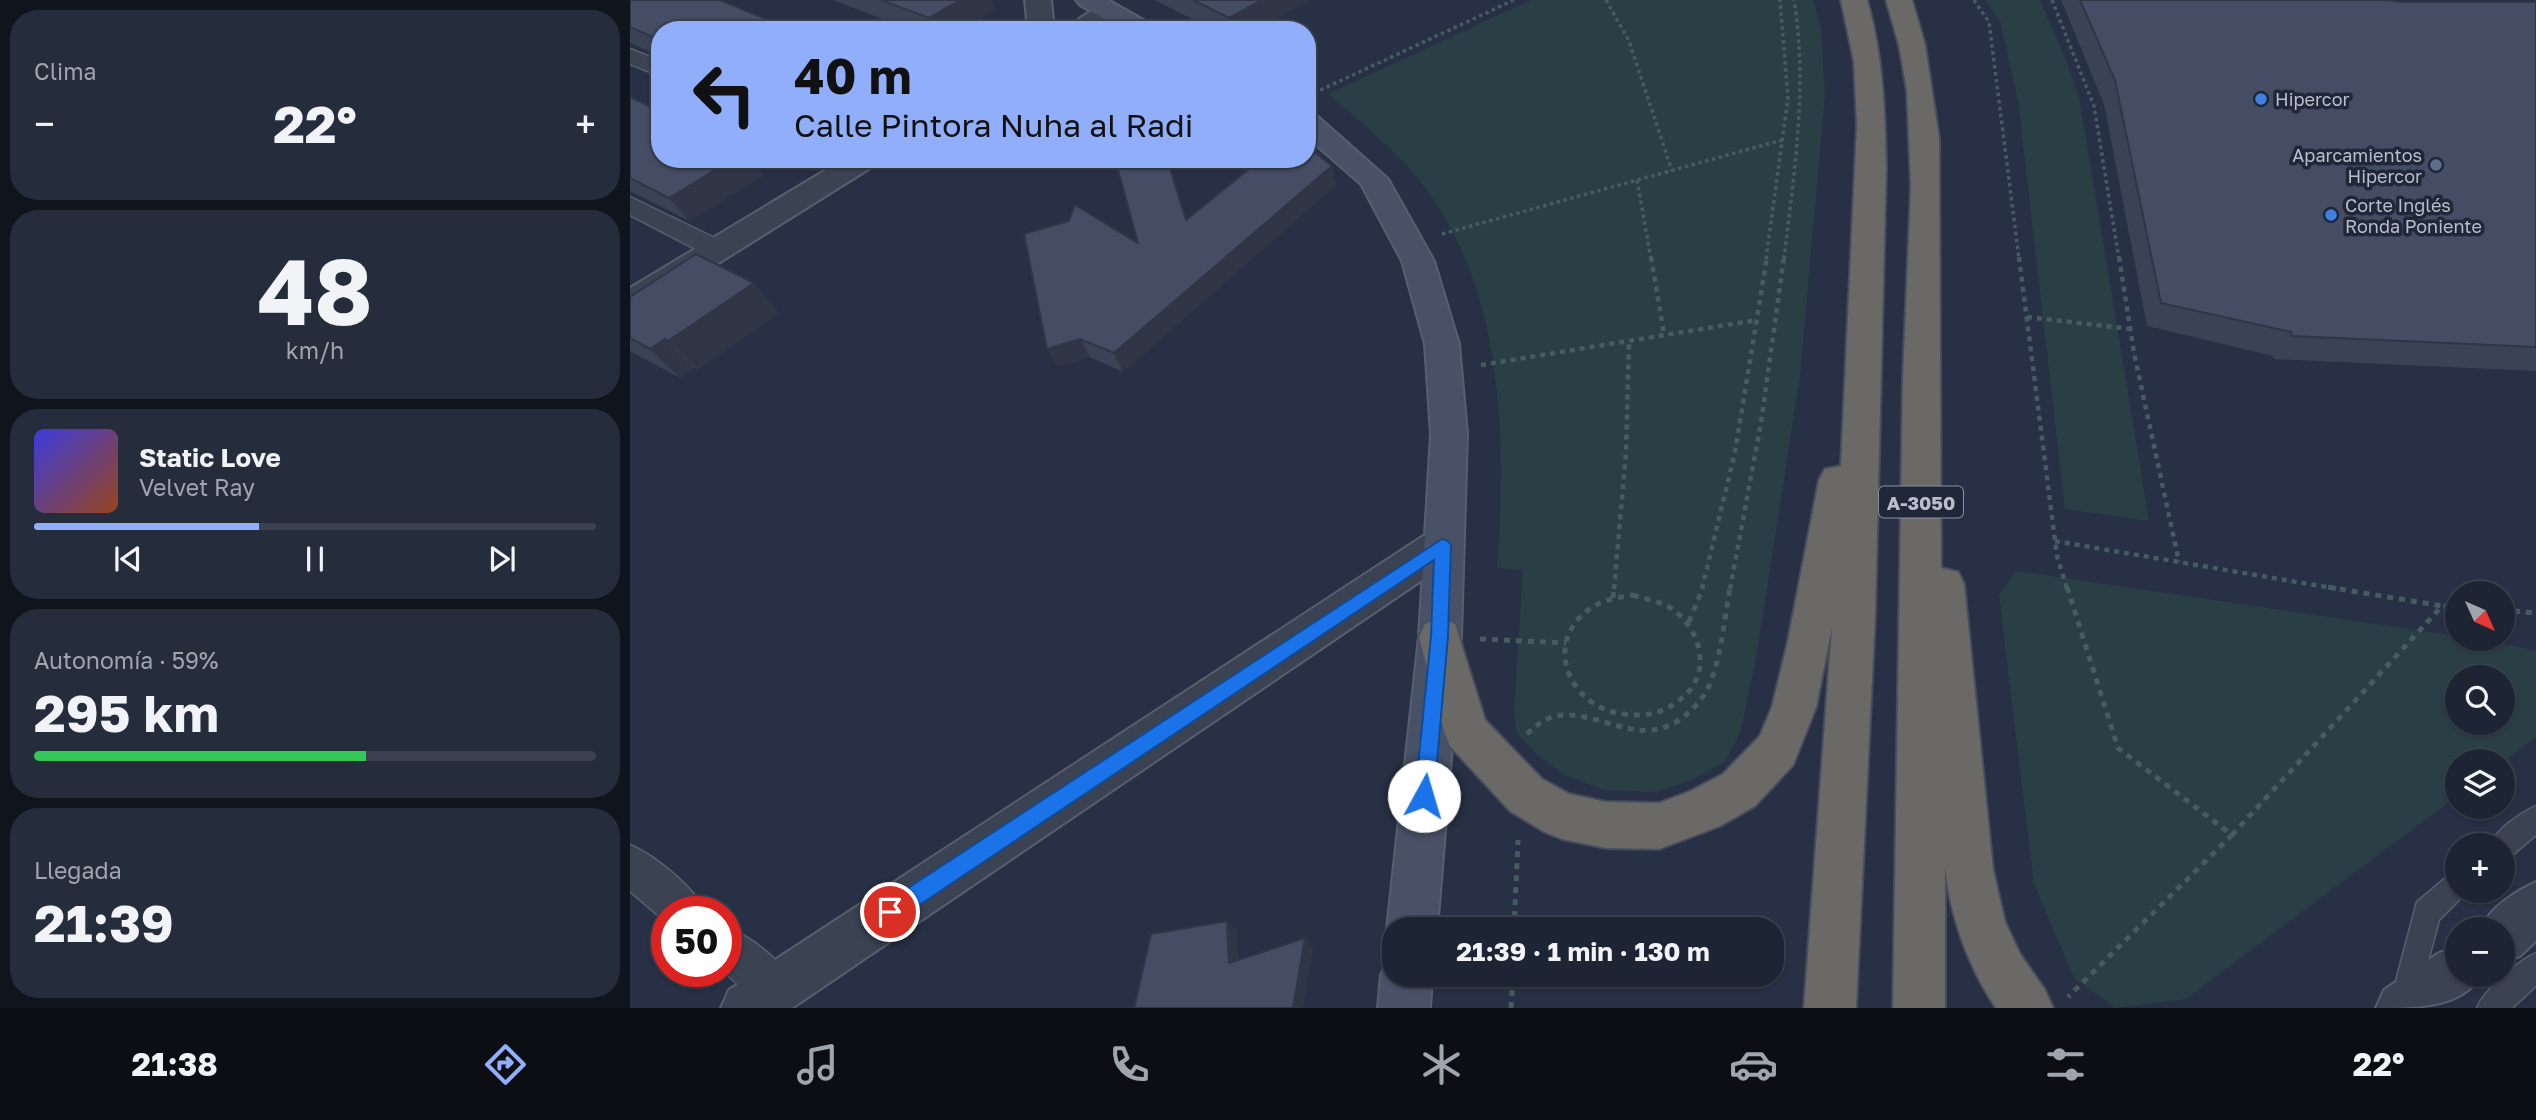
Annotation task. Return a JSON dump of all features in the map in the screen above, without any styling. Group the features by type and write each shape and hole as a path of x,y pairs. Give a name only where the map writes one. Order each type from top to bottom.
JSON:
{"highway":[{"name":"A-3050","path":"1830,1008 1854,616 1871,103 1867,57 1854,0"},
{"name":"A-3050","path":"1899,0 1919,70 1924,114 1919,1008"},
{"path":"1440,636 1466,731 1520,789 1562,816 1606,825 1659,826 1703,810 1740,790 1777,750 1794,707 1810,640 1863,322"},
{"path":"1921,412 1944,586 1969,870 1981,927 2002,972 2047,1003"}],"main road":[{"path":"1100,6 1127,21"},
{"path":"1316,130 1373,178 1418,261 1442,344 1449,435 1440,636 1413,917"},
{"path":"1404,1008 1406,987"}],"street":[{"path":"1038,0 1040,21"},
{"path":"1088,21 1100,6"},
{"path":"630,56 651,65"},
{"path":"630,303 851,168"},
{"path":"630,205 716,249"},
{"path":"742,970 761,998 1442,545"},
{"path":"630,865 666,896"},
{"path":"2515,926 2536,907"},
{"path":"2403,1007 2445,979"}],"lane":[{"path":"2515,836 2536,819"},
{"path":"2403,1007 2427,912 2445,896"},
{"path":"2491,1008 2536,967"}],"path":[{"path":"1316,92 1514,0"},
{"path":"1606,0 1629,41 1672,171"},
{"path":"1689,622 1701,594 1735,452 1756,320 1788,98 1780,0"},
{"path":"1515,917 1521,753 1527,733 1537,722 1553,714 1568,713 1624,731 1647,732 1667,727 1697,706 1707,690 1714,669 1739,548 1779,303 1800,119 1801,40 1794,0"},
{"path":"1974,0 1989,22 2057,556 2118,748 2232,835"},
{"path":"2052,0 2095,106 2131,329 2179,562"},
{"path":"1409,243 1782,140"},
{"path":"1637,180 1664,335"},
{"path":"2027,317 2131,329"},
{"path":"1444,372 1756,320"},
{"path":"1613,598 1626,452 1629,340"},
{"path":"2055,541 2445,606"},
{"path":"1633,595 1654,599 1674,608 1689,622 1699,640 1702,659 1698,679 1687,696 1670,709 1648,717 1626,717 1603,711 1585,699 1572,682 1565,663 1566,643 1582,614 1596,604 1633,595"},
{"path":"2047,1003 2232,835 2442,606"},
{"path":"2515,611 2536,613"},
{"path":"1440,636 1566,643"},
{"path":"1511,1008 1512,987"}],"green space":[{"path":"1531,0 1813,0 1821,28 1825,95 1800,375 1756,659 1740,733 1725,762 1691,780 1656,792 1604,790 1567,776 1538,756 1516,732 1514,709 1523,570 1497,568 1501,471 1499,421 1495,372 1486,323 1472,276 1453,232 1427,190 1380,139 1328,94"},
{"path":"1985,0 2040,0 2067,62 2080,102 2149,521 2065,509 2018,100 2000,21"},
{"path":"2016,571 2445,634 2445,651 2515,651 2515,646 2536,651 2536,737 2515,753 2515,749 2445,749 2445,805 2186,999 2115,1008 2074,978 2034,884 1999,595"}],"building":[{"path":"630,0 720,0 771,21 651,21 651,36 630,27"},
{"path":"881,0 960,0 929,18"},
{"path":"1193,0 1262,0 1229,18"},
{"name":"Corte Inglés Ronda Poniente","path":"2080,0 2536,2 2536,347 2292,336 2291,332 2161,303 2115,80"},
{"path":"630,97 651,107 651,168 718,168 669,198 630,178"},
{"path":"1316,153 1332,166 1114,353 1080,339 1047,349 1024,234 1069,221 1075,205 1138,243 1117,168 1170,168 1186,220 1250,168 1316,168"},
{"path":"696,254 754,283 668,341 665,339 650,349 630,338 630,297"},
{"path":"1227,921 1229,963 1305,938 1293,1008 1134,1008 1151,934"}],"place":[{"name":"Hipercor","path":"2261,99"},
{"name":"Aparcamientos Hipercor","path":"2436,165"},
{"name":"Corte Inglés Ronda Poniente","path":"2331,215"}],"route":[{"path":"890,912 1442,545 1440,636 1424,796"}]}
